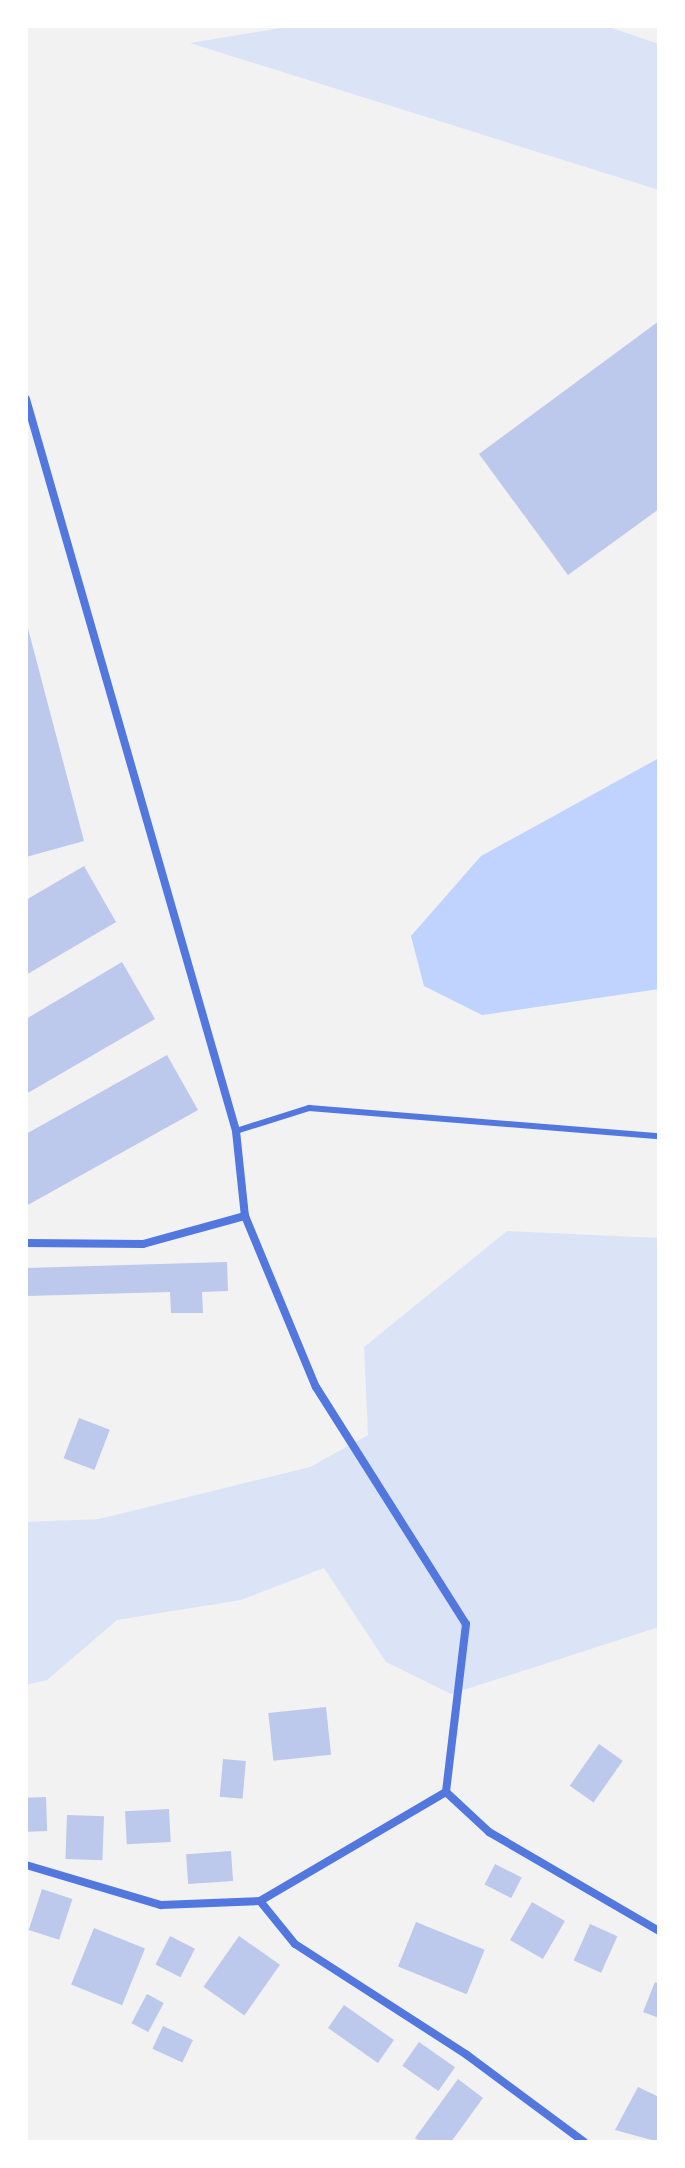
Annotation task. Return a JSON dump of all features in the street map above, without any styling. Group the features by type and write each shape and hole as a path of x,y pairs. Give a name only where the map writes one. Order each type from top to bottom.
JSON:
{"street":[{"path":"26,399 236,1131 245,1216 316,1387 466,1624 446,1792"},
{"path":"26,1243 143,1244 245,1216"},
{"path":"26,1865 161,1905 260,1901 446,1792"},
{"path":"446,1792 489,1832 659,1931"},
{"path":"260,1901 295,1944 467,2055 584,2142"}],"lane":[{"path":"236,1131 309,1108 659,1136"}],"shaded area":[{"path":"293,26 606,26 659,44 659,190 190,43"},
{"path":"507,1231 659,1238 659,1627 451,1694 386,1662 324,1568 241,1600 117,1620 47,1680 26,1685 26,1522 99,1519 310,1467 368,1435 364,1347"}],"water":[{"path":"659,758 659,989 482,1015 424,986 411,936 481,856"}],"building":[{"path":"659,321 659,509 568,575 479,454"},
{"path":"26,621 84,841 26,857"},
{"path":"84,866 116,922 26,975 26,900"},
{"path":"122,962 155,1019 26,1094 26,1019"},
{"path":"167,1055 198,1110 26,1206 26,1134"},
{"path":"227,1262 228,1291 202,1292 203,1313 171,1313 170,1292 26,1296 26,1268"},
{"path":"79,1418 110,1430 94,1470 64,1458"},
{"path":"326,1707 331,1755 273,1761 268,1713"},
{"path":"599,1744 623,1761 594,1802 570,1786"},
{"path":"223,1759 246,1761 243,1799 220,1797"},
{"path":"46,1797 47,1831 27,1832 26,1798"},
{"path":"169,1809 171,1842 127,1844 125,1811"},
{"path":"67,1815 104,1816 102,1860 65,1859"},
{"path":"231,1851 233,1881 188,1884 186,1854"},
{"path":"495,1864 522,1878 511,1898 485,1884"},
{"path":"42,1889 72,1899 59,1940 29,1930"},
{"path":"532,1902 565,1921 543,1959 510,1940"},
{"path":"416,1922 485,1950 467,1994 398,1967"},
{"path":"590,1924 617,1936 601,1973 574,1961"},
{"path":"94,1928 145,1949 122,2005 71,1985"},
{"path":"170,1936 195,1949 180,1977 155,1965"},
{"path":"239,1936 280,1965 244,2015 203,1987"},
{"path":"655,1982 659,1984 659,2018 643,2012"},
{"path":"147,1994 164,2003 148,2032 132,2023"},
{"path":"344,2005 394,2040 378,2063 328,2028"},
{"path":"163,2026 193,2040 182,2063 152,2049"},
{"path":"419,2042 455,2067 438,2091 402,2066"},
{"path":"458,2079 483,2098 451,2142 421,2142 415,2138"},
{"path":"638,2087 659,2097 659,2142 615,2130"}]}
